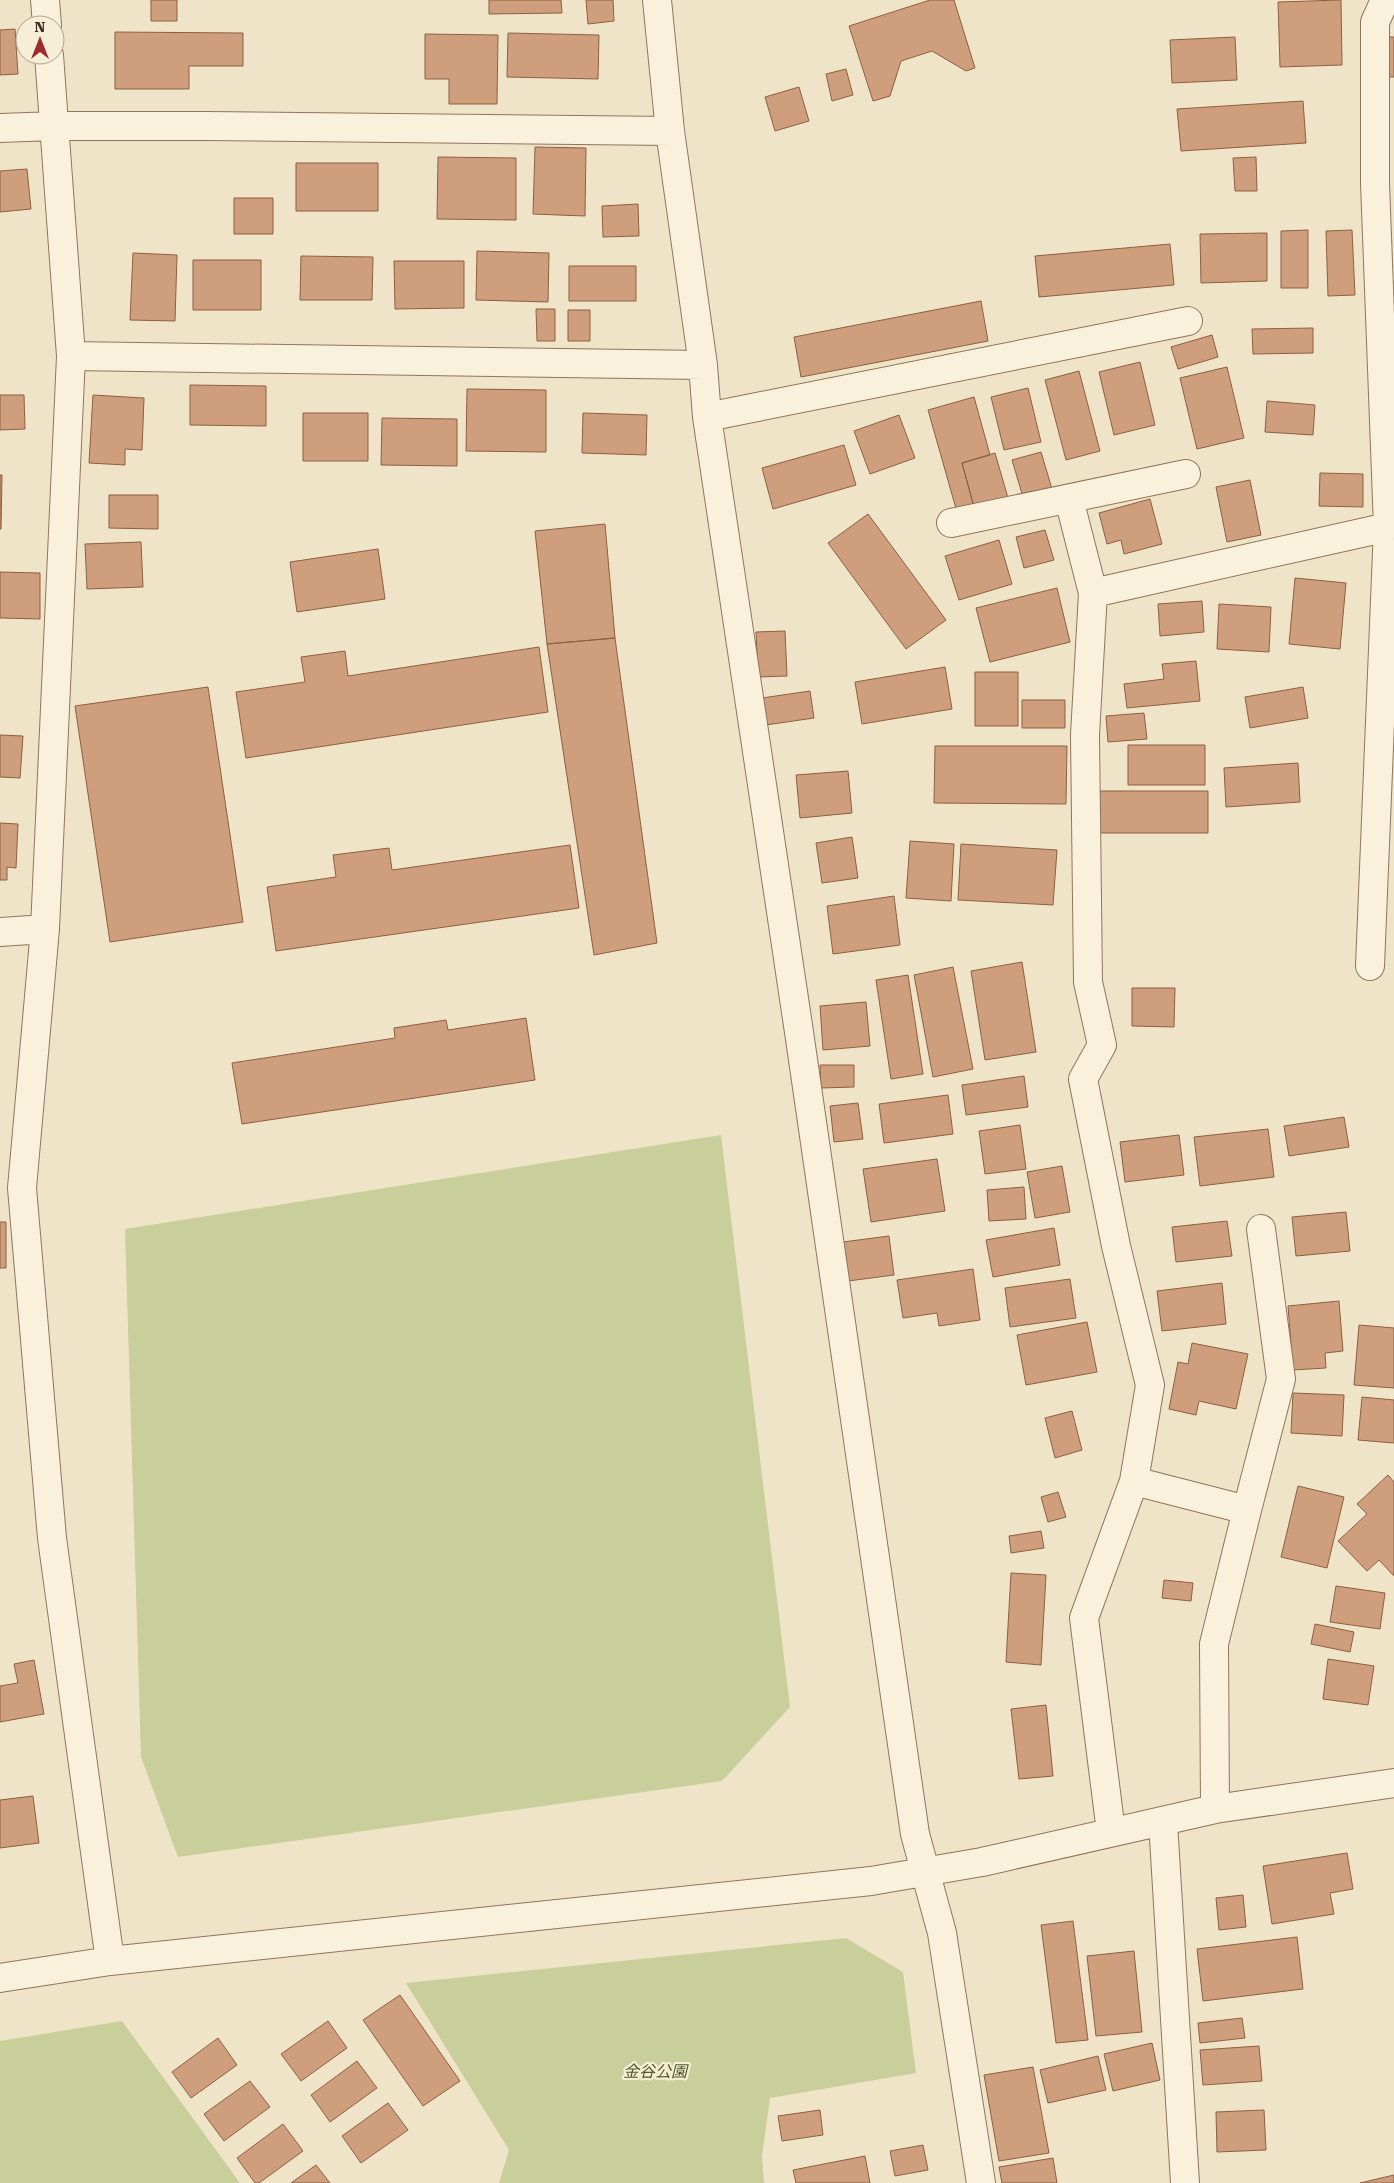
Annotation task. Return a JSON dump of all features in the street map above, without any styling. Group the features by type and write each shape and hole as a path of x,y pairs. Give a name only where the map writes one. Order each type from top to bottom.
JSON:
{"street":[{"path":"45,0 46,15"},
{"path":"657,0 670,131 703,365 707,417 800,1042 914,1834 942,1933 981,2183"},
{"path":"1370,966 1388,527 1387,337 1375,183 1375,22 1385,0"},
{"path":"50,65 71,356 45,929 22,1188 52,1538 110,1961"},
{"path":"0,128 54,126 670,131"},
{"path":"707,417 1188,321"},
{"path":"71,356 703,365"},
{"path":"951,523 1186,474"},
{"path":"1069,498 1093,593 1085,735 1088,982 1102,1045 1083,1078 1116,1246 1150,1384 1134,1481 1084,1618 1111,1832"},
{"path":"1093,593 1388,527"},
{"path":"0,932 45,929"},
{"path":"1215,1809 1214,1644 1281,1379 1261,1229"},
{"path":"1134,1481 1247,1510"},
{"path":"0,1978 110,1961 861,1882 982,1862 1215,1809 1394,1783"},
{"path":"1163,1822 1185,2183"}],"green space":[{"path":"721,1135 790,1707 722,1781 178,1857 141,1757 125,1229"},
{"name":"金谷公園","path":"846,1938 903,1972 916,2073 770,2098 762,2156 764,2183 499,2183 509,2150 406,1983"},
{"path":"122,2021 240,2183 0,2183 0,2041"}],"building":[{"path":"151,0 177,0 177,21 151,21"},
{"path":"489,0 561,0 562,13 489,14"},
{"path":"586,0 613,0 614,21 588,24"},
{"path":"930,0 954,0 975,68 966,71 932,51 901,61 890,96 873,101 849,26"},
{"path":"1341,0 1342,65 1280,67 1278,2"},
{"path":"15,29 15,65 17,65 18,74 0,75 0,30"},
{"path":"115,32 243,33 243,66 189,66 189,89 115,89"},
{"path":"508,33 599,35 598,79 507,77"},
{"path":"425,34 498,35 497,104 449,104 449,79 425,79"},
{"path":"1235,37 1237,80 1172,83 1170,40"},
{"path":"1385,37 1394,37 1394,77 1385,77"},
{"path":"846,69 853,95 832,101 826,74"},
{"path":"799,87 809,121 775,131 765,97"},
{"path":"1303,101 1306,143 1181,151 1177,109"},
{"path":"535,147 586,148 585,216 533,214"},
{"path":"438,157 516,158 516,220 437,219"},
{"path":"1256,157 1257,191 1235,191 1233,158"},
{"path":"296,163 378,163 378,211 296,211"},
{"path":"27,169 31,209 0,212 0,171"},
{"path":"234,198 273,198 273,234 234,234"},
{"path":"638,204 639,236 603,237 602,206"},
{"path":"1308,230 1308,288 1281,288 1281,231"},
{"path":"1352,230 1355,295 1328,296 1326,231"},
{"path":"1267,233 1267,281 1201,283 1200,234"},
{"path":"1170,244 1174,285 1039,297 1035,256"},
{"path":"477,251 549,253 548,302 476,300"},
{"path":"133,253 177,255 175,321 130,320"},
{"path":"301,256 373,257 372,300 300,300"},
{"path":"193,260 261,260 261,310 193,310"},
{"path":"394,261 464,261 464,308 395,309"},
{"path":"569,266 636,266 636,301 569,301"},
{"path":"981,301 988,341 801,377 794,337"},
{"path":"536,309 555,309 555,341 537,341"},
{"path":"568,310 590,310 590,341 568,341"},
{"path":"1313,328 1313,353 1253,354 1252,329"},
{"path":"1212,335 1218,357 1178,369 1171,347"},
{"path":"1140,362 1155,425 1114,435 1099,372"},
{"path":"1227,367 1244,438 1197,449 1180,378"},
{"path":"1079,371 1100,451 1066,460 1045,380"},
{"path":"190,385 266,386 266,426 190,425"},
{"path":"1028,388 1041,442 1004,450 991,397"},
{"path":"467,389 546,390 546,452 466,451"},
{"path":"0,395 24,395 25,429 0,430"},
{"path":"93,395 144,398 142,450 125,449 125,465 89,463"},
{"path":"974,397 990,455 962,463 974,507 957,512 928,410"},
{"path":"1267,401 1315,405 1313,435 1265,432"},
{"path":"303,413 368,413 368,461 303,461"},
{"path":"583,413 647,415 646,455 582,453"},
{"path":"899,415 915,458 870,474 854,431"},
{"path":"382,418 457,419 457,466 381,465"},
{"path":"844,445 856,485 773,509 762,468"},
{"path":"1041,452 1052,489 1023,497 1012,460"},
{"path":"995,453 1008,498 974,507 962,463"},
{"path":"1320,473 1363,474 1363,507 1319,506"},
{"path":"0,475 2,475 1,529 0,529"},
{"path":"1250,480 1261,535 1227,542 1216,487"},
{"path":"109,495 158,495 158,529 109,528"},
{"path":"1150,499 1162,544 1124,554 1121,540 1107,544 1099,513"},
{"path":"868,514 946,620 906,649 828,543"},
{"path":"605,524 615,638 547,644 535,531"},
{"path":"1045,530 1054,560 1024,568 1016,537"},
{"path":"999,540 1012,584 959,600 945,556"},
{"path":"141,542 143,587 87,589 85,544"},
{"path":"378,549 385,599 297,612 290,562"},
{"path":"0,572 40,573 40,619 0,618"},
{"path":"1295,578 1346,583 1340,649 1289,644"},
{"path":"1057,588 1070,642 990,662 976,608"},
{"path":"1202,601 1204,632 1160,636 1158,604"},
{"path":"1219,604 1271,607 1269,652 1217,649"},
{"path":"785,631 787,676 758,677 756,632"},
{"path":"615,638 657,943 594,955 547,644"},
{"path":"539,647 548,712 246,758 236,692 305,682 301,657 345,651 348,676"},
{"path":"1196,661 1200,701 1127,708 1124,684 1164,679 1162,664"},
{"path":"945,667 952,709 862,724 855,682"},
{"path":"975,672 1018,672 1018,726 975,726"},
{"path":"208,687 243,922 110,942 75,706"},
{"path":"1303,687 1308,718 1250,728 1245,697"},
{"path":"810,691 814,718 759,726 755,699"},
{"path":"1022,700 1065,700 1065,728 1022,728"},
{"path":"1144,713 1147,739 1108,742 1106,716"},
{"path":"0,735 23,736 20,778 0,777"},
{"path":"1128,745 1205,745 1205,785 1128,785"},
{"path":"935,746 1067,746 1066,804 934,803"},
{"path":"1298,763 1300,802 1226,807 1224,768"},
{"path":"848,771 852,813 800,818 796,775"},
{"path":"1099,791 1208,791 1208,833 1099,833"},
{"path":"0,823 18,824 16,868 7,867 7,880 0,880"},
{"path":"852,837 858,878 822,883 816,843"},
{"path":"910,841 954,844 951,901 906,898"},
{"path":"961,844 1057,850 1053,905 958,900"},
{"path":"570,845 579,908 276,951 267,887 336,877 333,855 389,848 392,870"},
{"path":"894,896 900,945 833,954 827,906"},
{"path":"1022,962 1036,1052 985,1060 971,971"},
{"path":"953,967 973,1069 933,1077 914,975"},
{"path":"908,975 923,1074 891,1079 876,980"},
{"path":"1132,988 1175,988 1174,1027 1132,1026"},
{"path":"866,1002 870,1046 823,1050 820,1006"},
{"path":"526,1018 535,1080 242,1124 232,1063 395,1038 394,1028 446,1020 448,1030"},
{"path":"820,1065 854,1065 854,1087 821,1088"},
{"path":"1024,1076 1028,1107 966,1115 962,1085"},
{"path":"948,1095 953,1134 884,1143 879,1104"},
{"path":"858,1103 863,1139 834,1142 830,1106"},
{"path":"1344,1117 1349,1147 1289,1156 1284,1126"},
{"path":"1020,1125 1026,1169 985,1174 979,1131"},
{"path":"1268,1129 1274,1177 1200,1186 1194,1137"},
{"path":"1179,1135 1184,1175 1125,1182 1120,1142"},
{"path":"937,1159 945,1211 871,1222 863,1169"},
{"path":"1062,1166 1070,1212 1035,1218 1027,1172"},
{"path":"1024,1187 1026,1219 989,1221 987,1190"},
{"path":"1346,1212 1350,1251 1296,1256 1292,1217"},
{"path":"1227,1221 1232,1256 1176,1262 1172,1227"},
{"path":"0,1222 6,1222 6,1268 0,1268"},
{"path":"1054,1228 1060,1265 993,1277 986,1240"},
{"path":"889,1236 894,1275 848,1281 843,1242"},
{"path":"973,1269 980,1320 939,1326 937,1313 903,1318 897,1280"},
{"path":"1070,1279 1076,1318 1010,1327 1005,1288"},
{"path":"1222,1283 1226,1324 1162,1331 1157,1291"},
{"path":"1339,1301 1343,1351 1325,1353 1326,1368 1293,1370 1288,1306"},
{"path":"1087,1322 1097,1372 1026,1385 1017,1335"},
{"path":"1359,1325 1394,1328 1394,1388 1354,1385"},
{"path":"1192,1343 1248,1354 1236,1409 1199,1401 1196,1415 1169,1409 1178,1362 1188,1364"},
{"path":"1293,1393 1344,1395 1342,1436 1291,1433"},
{"path":"1362,1397 1394,1400 1394,1443 1358,1440"},
{"path":"1072,1411 1082,1450 1055,1458 1045,1418"},
{"path":"1388,1475 1394,1482 1394,1576 1379,1560 1367,1571 1338,1541 1367,1514 1357,1504"},
{"path":"1298,1486 1344,1497 1327,1568 1281,1557"},
{"path":"1058,1492 1066,1517 1048,1522 1041,1497"},
{"path":"1041,1531 1044,1548 1011,1553 1009,1536"},
{"path":"1011,1573 1046,1575 1041,1665 1006,1662"},
{"path":"1164,1580 1193,1583 1191,1601 1162,1598"},
{"path":"1336,1586 1385,1593 1380,1629 1330,1622"},
{"path":"1315,1624 1354,1632 1350,1652 1311,1644"},
{"path":"1328,1659 1374,1666 1368,1705 1323,1699"},
{"path":"34,1660 44,1714 0,1722 0,1686 18,1683 14,1664"},
{"path":"1046,1705 1053,1776 1019,1779 1011,1709"},
{"path":"33,1796 39,1843 0,1848 0,1800"},
{"path":"1347,1853 1353,1889 1330,1893 1334,1914 1272,1924 1263,1866"},
{"path":"1243,1895 1246,1927 1219,1930 1216,1898"},
{"path":"1073,1921 1088,2040 1056,2043 1041,1925"},
{"path":"1297,1937 1303,1989 1203,2001 1197,1949"},
{"path":"1134,1951 1142,2032 1096,2036 1087,1956"},
{"path":"400,1995 460,2081 423,2106 363,2020"},
{"path":"1242,2018 1245,2038 1200,2043 1198,2023"},
{"path":"328,2021 347,2048 301,2081 281,2054"},
{"path":"218,2038 237,2065 191,2098 172,2072"},
{"path":"1152,2043 1160,2080 1113,2091 1104,2054"},
{"path":"1259,2046 1262,2081 1203,2085 1200,2050"},
{"path":"1098,2056 1106,2090 1048,2103 1040,2070"},
{"path":"357,2061 377,2088 330,2122 311,2095"},
{"path":"1033,2067 1049,2153 999,2161 984,2075"},
{"path":"250,2081 270,2107 224,2141 204,2114"},
{"path":"388,2103 408,2130 361,2163 342,2136"},
{"path":"820,2110 823,2135 782,2141 778,2116"},
{"path":"1264,2110 1266,2150 1217,2152 1216,2112"},
{"path":"283,2124 303,2151 259,2183 255,2183 237,2158"},
{"path":"923,2145 928,2170 895,2176 890,2151"},
{"path":"865,2156 870,2183 796,2183 793,2170"},
{"path":"1053,2158 1057,2183 1002,2183 999,2167"},
{"path":"316,2165 330,2183 291,2183"},
{"path":"1394,2175 1394,2183 1360,2183"}]}
